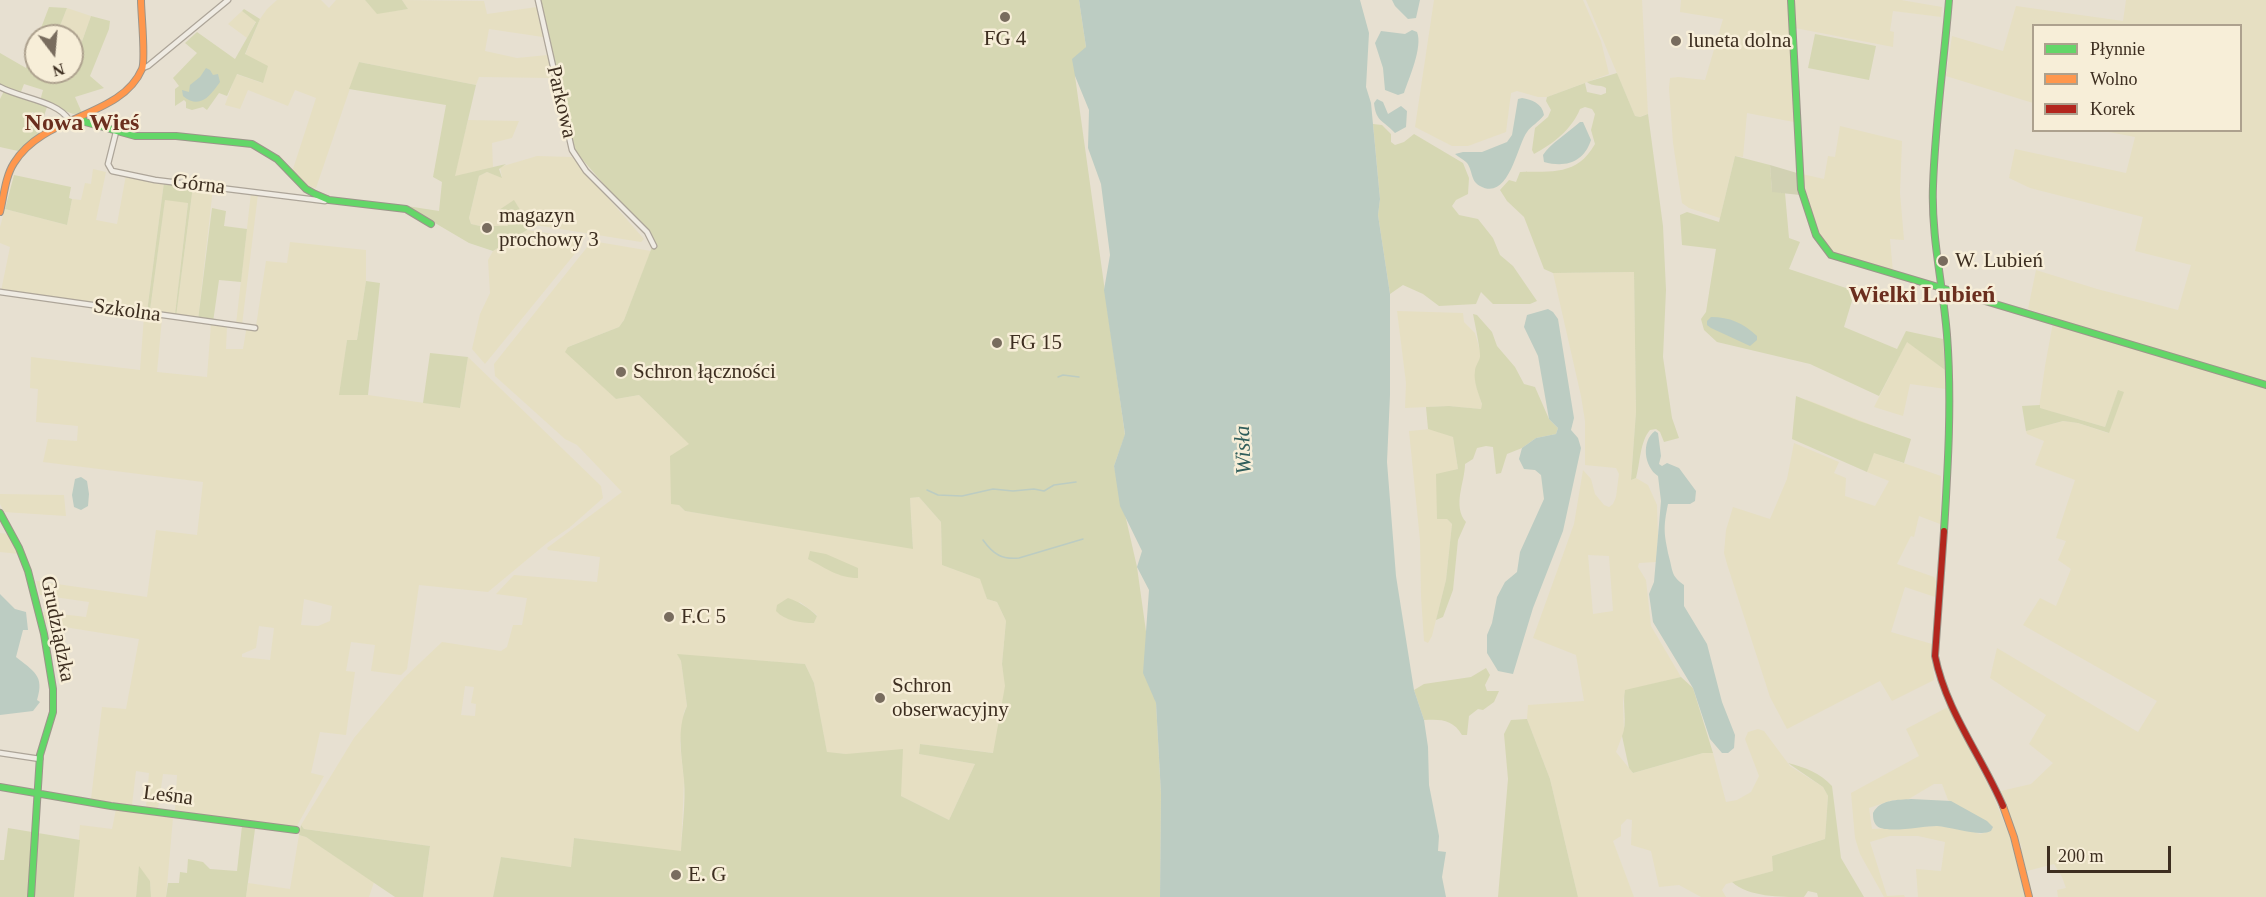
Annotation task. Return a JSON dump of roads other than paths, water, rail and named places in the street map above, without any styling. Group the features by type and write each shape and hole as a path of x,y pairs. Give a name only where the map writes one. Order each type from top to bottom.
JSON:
{"street":[{"path":"0,212 4,183 24,149 56,125 104,107 119,96 139,74 142,68 139,0"},
{"path":"142,68 148,66 228,0"},
{"name":"Parkowa","path":"538,0 572,150 586,171 647,232 654,246"},
{"path":"1791,0 1800,180 1804,203 1823,248 1831,255 2266,385"},
{"path":"1949,0 1933,186 1934,226 1947,334 1949,374 1947,479 1935,656 1936,671 2002,804 2014,837 2029,897"},
{"path":"0,87 21,97 52,106 63,112 69,120"},
{"path":"81,117 85,122 135,136 176,136 252,144 277,159 306,189 327,199 406,209 431,224"},
{"name":"Górna","path":"116,132 108,164 112,171 155,180 325,201 327,199"},
{"name":"Szkolna","path":"0,292 255,328"},
{"name":"Grudziądzka","path":"0,513 15,539 28,571 50,665 54,708 40,759 31,897"},
{"path":"0,753 40,759"},
{"name":"Leśna","path":"0,787 111,806 296,830"}],"water":[{"name":"Wisła","path":"1079,0 1360,0 1369,33 1366,87 1371,103 1380,199 1378,215 1390,294 1390,395 1387,462 1396,576 1414,690 1424,720 1428,747 1429,785 1439,836 1438,851 1446,852 1442,877 1446,897 1160,897 1161,794 1156,703 1143,673 1149,590 1137,567 1142,551 1120,506 1114,466 1125,434 1104,290 1110,255 1101,184 1088,148 1089,110 1075,76 1072,59 1086,47"},
{"path":"1392,0 1420,0 1416,18 1408,19"},
{"path":"1412,30 1417,32 1417,54 1404,93 1398,95 1385,90 1383,68 1375,43 1381,31 1405,34"},
{"path":"206,68 213,75 218,74 220,82 212,92 204,100 195,102 183,96 182,90 189,92 190,85"},
{"path":"1522,98 1539,105 1544,115 1527,132 1505,179 1498,186 1490,189 1480,186 1466,162 1455,154 1482,152 1507,142 1512,135 1518,99"},
{"path":"1377,99 1383,102 1388,114 1401,106 1407,111 1406,127 1395,133 1381,120 1375,109 1374,103"},
{"path":"1580,122 1583,122 1591,140 1584,154 1573,162 1552,164 1544,162 1543,155 1546,151"},
{"path":"1548,309 1558,319 1574,418 1571,430 1578,438 1581,448 1563,531 1533,608 1513,674 1498,671 1487,653 1487,635 1497,597 1505,582 1517,572 1520,552 1544,499 1541,475 1535,470 1524,469 1519,459 1522,448 1536,438 1556,434 1558,428 1549,419 1538,356 1524,327 1527,315"},
{"path":"1711,317 1724,318 1741,324 1757,336 1757,340 1750,346 1711,328 1707,325 1707,321"},
{"path":"1655,431 1658,433 1661,456 1659,464 1662,466 1667,463 1679,468 1696,491 1695,501 1690,504 1668,504 1665,536 1673,573 1684,585 1684,606 1707,644 1722,702 1735,735 1734,748 1728,753 1722,753 1710,739 1693,688 1653,622 1649,594 1654,582 1661,501 1658,476 1653,472 1647,460 1646,447"},
{"path":"81,477 87,481 89,494 88,506 81,510 74,507 72,495 75,479"},
{"path":"0,594 15,609 26,612 28,630 23,630 16,657 36,674 38,679 37,700 40,702 33,711 0,715"},
{"path":"1911,799 1951,801 1987,821 1993,827 1991,831 1980,833 1937,826 1888,829 1877,826 1873,819 1876,808 1890,801"}],"waterway":[{"path":"1058,377 1063,375 1079,377"},
{"path":"927,490 938,495 962,496 993,489 1044,491 1054,485 1076,482"},
{"path":"983,540 998,555 1019,558 1083,539"}],"place":[{"name":"FG 4","path":"1005,17"},
{"name":"luneta dolna","path":"1676,41"},
{"name":"magazyn prochowy 3","path":"487,228"},
{"name":"W. Lubień","path":"1943,261"},
{"name":"FG 15","path":"997,343"},
{"name":"Schron łączności","path":"621,372"},
{"name":"F.C 5","path":"669,617"},
{"name":"Schron obserwacyjny","path":"880,698"},
{"name":"E. G","path":"676,875"}],"district":[{"name":"Nowa Wieś","path":"82,124"},
{"name":"Wielki Lubień","path":"1922,296"}]}
